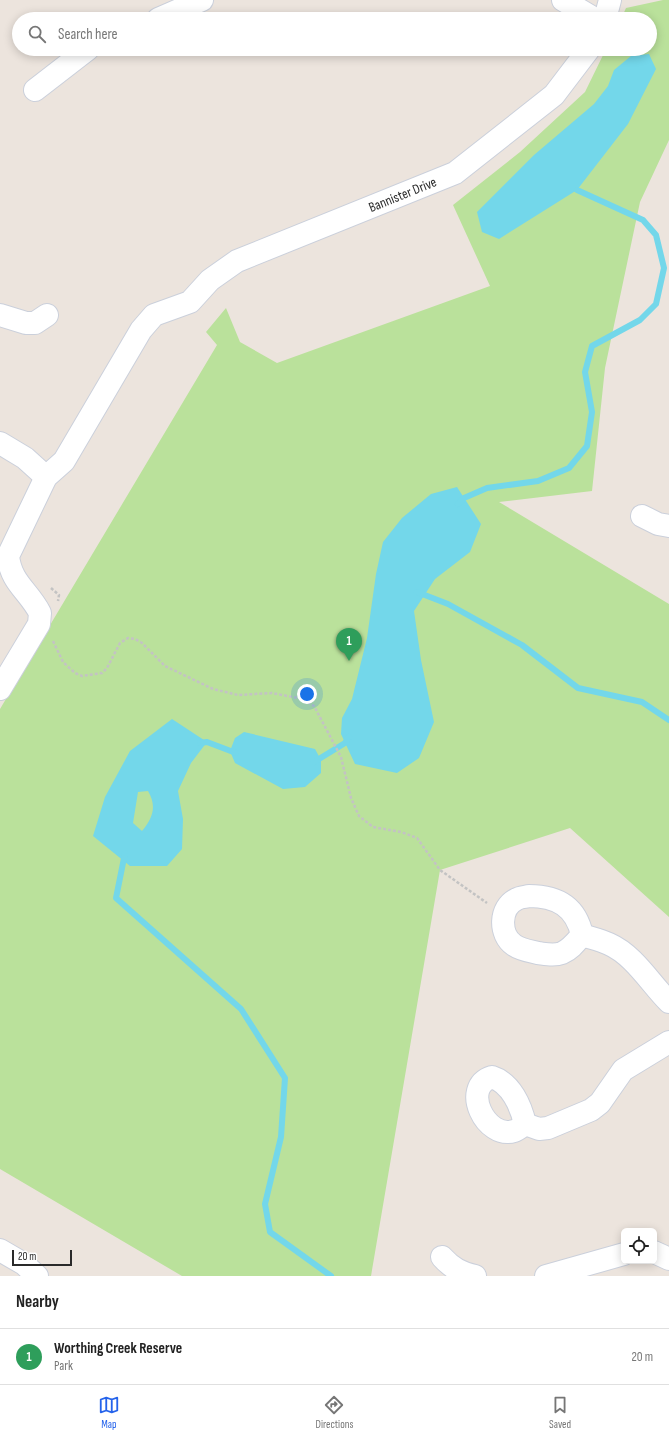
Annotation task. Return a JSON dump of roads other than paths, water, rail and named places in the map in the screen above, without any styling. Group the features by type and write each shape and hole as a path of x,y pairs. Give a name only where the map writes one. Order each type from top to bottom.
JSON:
{"street":[{"path":"174,12 202,0"},
{"path":"562,0 583,12"},
{"path":"607,12 610,0"},
{"path":"35,90 79,56"},
{"name":"Bannister Drive","path":"46,477 64,461 141,330 154,315 190,302 210,280 237,261 455,173 554,95 584,56"},
{"path":"0,315 26,323 36,323 47,315"},
{"path":"0,443 24,458 46,477 8,556 9,568 13,577 40,613 39,624 0,689"},
{"path":"642,516 658,524 669,526"},
{"path":"541,896 557,900 569,909 579,922 582,935 572,947 560,954 550,955 528,951 515,946 508,940 503,930 505,913 516,899 541,896"},
{"path":"582,935 610,945 626,956 647,976 669,1002"},
{"path":"525,1124 539,1129 548,1128 591,1110 600,1103 623,1070 669,1042"},
{"path":"0,1250 24,1264 37,1276"},
{"path":"657,1254 669,1260"},
{"path":"546,1276 621,1255"},
{"path":"442,1258 452,1267 465,1274 475,1276"}],"water":[{"path":"631,56 650,56 656,69 628,124 577,190 499,239 482,232 477,212 534,155 594,104 608,86 614,70"},
{"path":"457,487 481,524 470,552 435,579 414,611 421,660 434,722 419,758 397,773 355,764 341,734 342,718 352,699 367,638 376,574 383,542 402,518 431,494"},
{"path":"172,719 207,742 191,763 178,791 183,819 182,849 167,866 130,866 93,836 105,797 130,751","holes":["148,791 151,796 153,807 151,817 142,831 133,823 138,792"]},
{"path":"244,732 315,749 321,760 321,773 305,787 283,789 235,763 230,751 235,738"}],"waterway":[{"path":"458,504 464,498 487,488 538,481 569,468 587,446 592,412 585,372 592,346 640,320 656,304 664,268 656,235 643,220 577,190"},
{"path":"417,592 448,604 522,645 578,688 642,702 669,720"},
{"path":"314,762 345,743 349,737"},
{"path":"200,743 207,742 236,753"},
{"path":"125,853 116,898 241,1009 285,1078 281,1137 265,1204 270,1232 331,1276"}],"place":[{"name":"Worthing Creek Reserve","path":"349,661"}]}
